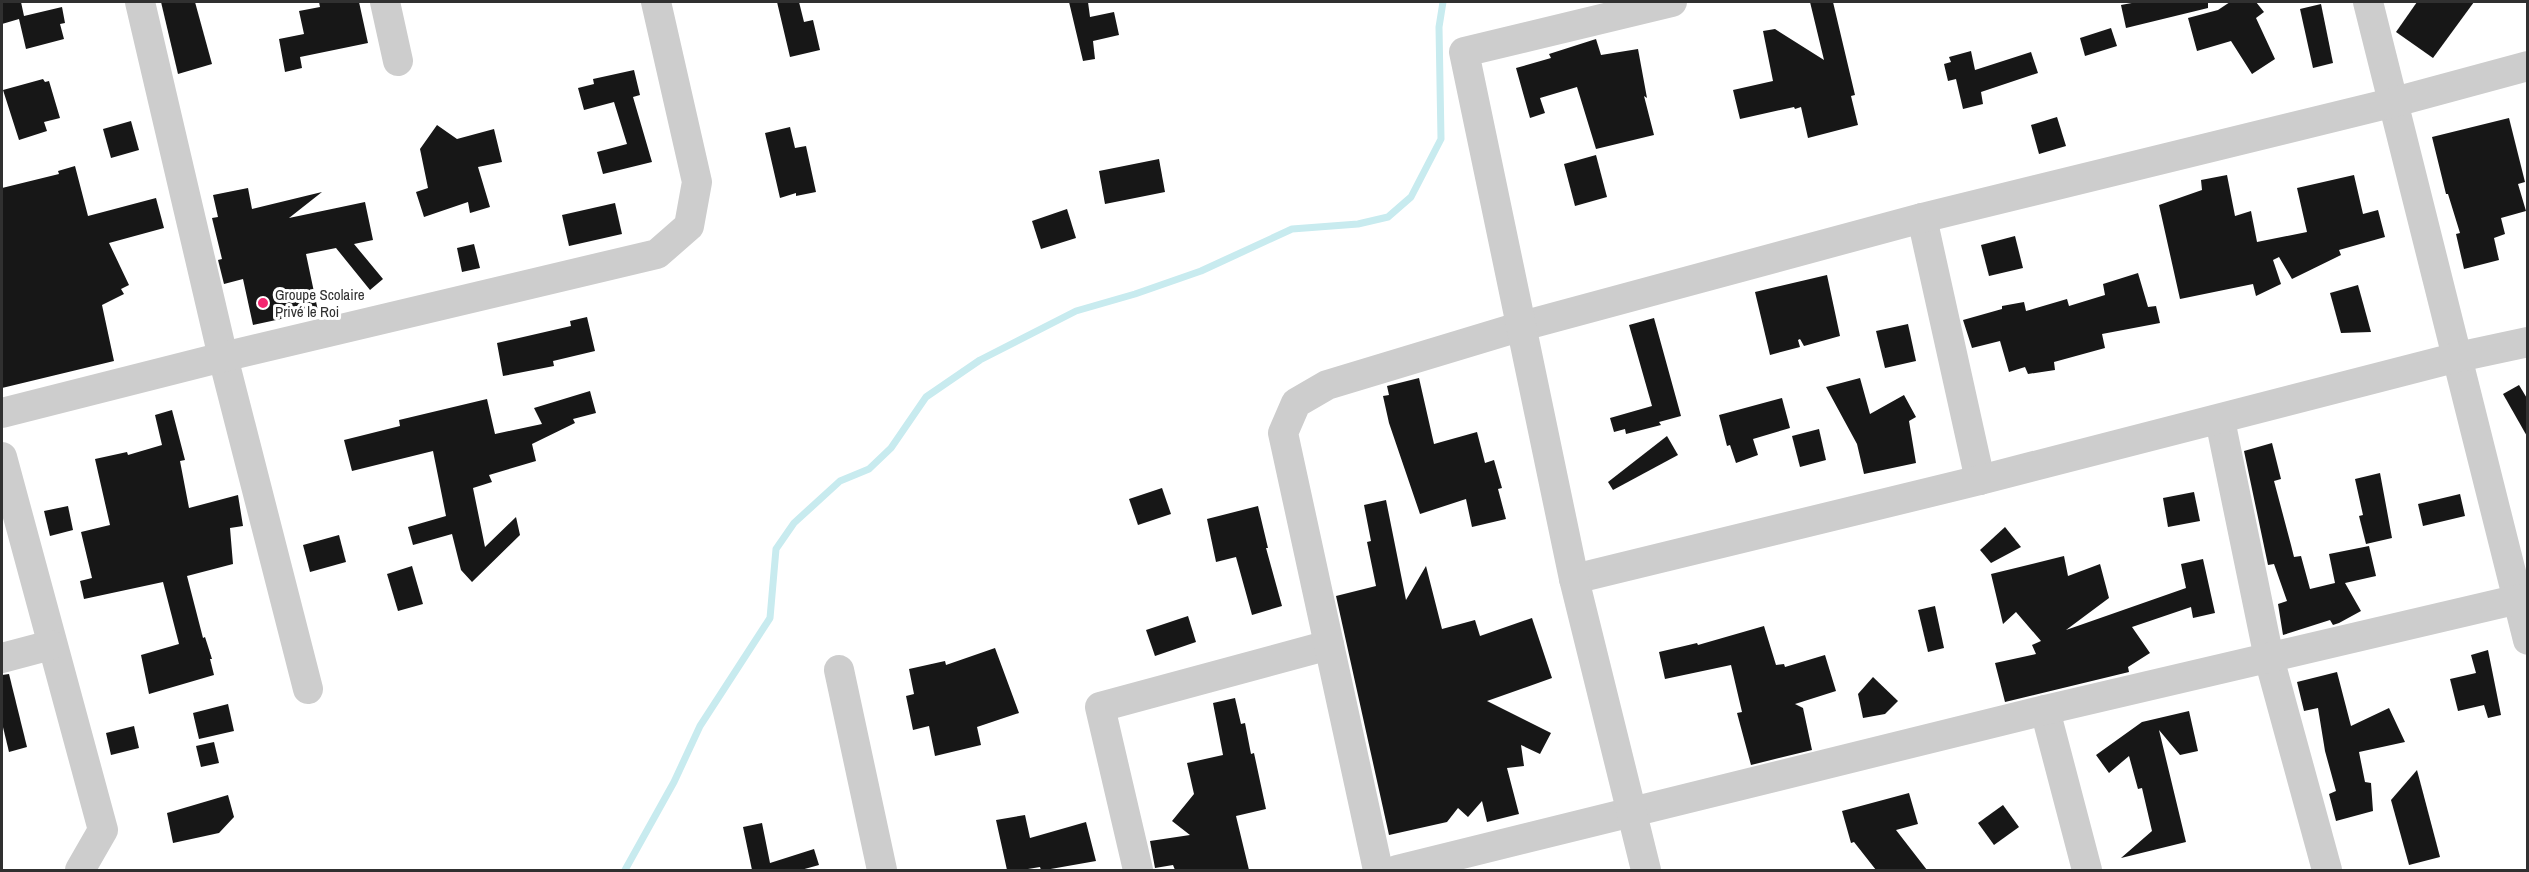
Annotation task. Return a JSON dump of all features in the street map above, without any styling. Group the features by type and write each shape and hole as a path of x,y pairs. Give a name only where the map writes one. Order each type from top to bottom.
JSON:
{"street":[{"path":"140,2 222,357 308,689"},
{"path":"385,2 398,61"},
{"path":"2,413 222,357 657,254 688,226 697,182 656,2"},
{"path":"1646,870 1574,579 1464,52 1672,2"},
{"path":"2368,2 2391,103 2458,357 2528,640"},
{"path":"1378,870 1283,432 1296,403 1327,385 1522,326 1922,218 2391,103 2528,66"},
{"path":"1922,218 1980,480"},
{"path":"1574,579 2220,420 2458,357 2528,342"},
{"path":"2220,420 2268,658 2327,870"},
{"path":"2,458 103,830 80,870"},
{"path":"1397,870 1633,814 2045,711 2519,599"},
{"path":"2,658 51,645"},
{"path":"1138,870 1100,707 1329,645"},
{"path":"839,670 882,870"},
{"path":"2045,711 2087,870"}],"building":[{"path":"2,2 21,2 24,16 62,7 65,23 60,24 64,39 26,49 19,19 2,24"},
{"path":"161,2 195,2 212,64 178,74"},
{"path":"319,2 359,2 368,43 300,57 302,68 285,72 279,39 304,34 299,11 320,7"},
{"path":"777,2 799,2 804,22 813,20 820,50 790,57"},
{"path":"1069,2 1088,2 1090,17 1114,12 1119,35 1093,41 1095,59 1083,61"},
{"path":"1810,2 1833,2 1855,95 1851,96 1858,125 1808,138 1801,107 1740,119 1733,90 1773,81 1763,31 1775,29 1824,60"},
{"path":"2137,2 2208,2 2208,8 2126,28 2121,5"},
{"path":"2230,2 2256,2 2264,12 2256,18 2275,59 2252,74 2231,41 2197,51 2188,18 2218,10"},
{"path":"2417,2 2474,2 2433,58 2396,32"},
{"path":"2321,4 2333,63 2313,68 2300,9"},
{"path":"2111,28 2117,46 2085,56 2080,38"},
{"path":"1596,39 1601,55 1638,49 1647,98 1644,96 1654,135 1596,149 1577,87 1540,98 1545,113 1530,118 1516,68 1551,58 1549,54"},
{"path":"1971,51 1975,70 2031,52 2038,73 1981,92 1983,104 1963,109 1956,79 1948,81 1944,64 1951,62 1949,57"},
{"path":"634,70 640,95 633,97 652,162 603,174 597,152 627,144 614,102 584,110 578,88 594,84 593,79"},
{"path":"43,79 45,82 49,81 60,118 44,122 47,131 19,140 3,90"},
{"path":"2057,117 2066,146 2039,154 2031,125"},
{"path":"2509,118 2525,182 2518,184 2526,211 2501,218 2505,234 2494,238 2499,260 2464,269 2456,234 2460,233 2448,194 2446,194 2432,137"},
{"path":"131,121 139,150 111,158 103,129"},
{"path":"437,125 457,139 494,129 502,162 478,167 490,207 470,213 468,202 424,217 416,192 428,188 420,149"},
{"path":"790,127 795,148 806,146 816,192 796,196 796,193 780,198 765,133"},
{"path":"1596,155 1607,197 1575,206 1564,164"},
{"path":"1159,159 1165,192 1105,204 1099,171"},
{"path":"75,166 88,216 156,198 164,228 109,243 129,285 121,289 124,294 102,305 114,361 2,388 2,188 59,174 58,171"},
{"path":"2227,175 2235,216 2251,211 2257,242 2307,232 2297,188 2354,175 2363,214 2378,210 2385,237 2339,250 2341,255 2292,279 2279,257 2273,260 2281,284 2256,296 2253,284 2180,299 2159,205 2202,190 2201,180"},
{"path":"248,188 252,209 322,192 289,218 365,202 373,240 354,244 383,279 370,290 336,248 306,254 318,311 253,325 243,279 224,284 218,260 222,259 212,218 218,217 213,195"},
{"path":"615,203 622,234 569,246 562,215"},
{"path":"1067,209 1076,238 1041,249 1032,221"},
{"path":"2015,236 2023,268 1989,276 1981,245"},
{"path":"474,244 480,268 462,272 457,248"},
{"path":"2138,273 2148,307 2156,306 2160,323 2102,334 2105,348 2054,362 2055,370 2028,374 2025,367 2009,372 2000,341 1972,348 1963,320 2002,309 2002,306 2024,302 2026,311 2067,299 2069,306 2105,295 2103,284"},
{"path":"1827,275 1840,336 1804,346 1800,339 1798,340 1800,347 1770,355 1755,292"},
{"path":"2358,285 2371,332 2341,333 2330,293"},
{"path":"587,317 595,351 553,361 554,366 503,376 497,343 571,326 570,321"},
{"path":"1654,318 1681,416 1659,422 1661,425 1626,434 1625,429 1614,432 1610,418 1652,406 1629,325"},
{"path":"1908,324 1916,361 1885,368 1876,331"},
{"path":"1419,378 1434,444 1477,432 1485,463 1494,460 1502,488 1498,489 1506,519 1472,527 1466,499 1420,514 1389,423 1383,396 1389,395 1387,386"},
{"path":"1860,378 1870,414 1904,395 1916,417 1909,421 1916,463 1864,474 1857,444 1826,387"},
{"path":"2519,385 2528,400 2528,438 2503,394"},
{"path":"590,391 596,413 573,419 575,423 532,444 536,461 489,475 492,482 473,488 485,547 516,517 520,535 472,582 461,570 452,534 413,545 408,527 446,516 433,451 352,471 344,440 400,426 399,420 487,399 495,434 542,424 534,408"},
{"path":"1782,398 1790,428 1753,439 1758,455 1736,463 1730,445 1727,446 1719,415"},
{"path":"172,410 185,460 180,461 189,508 238,495 243,526 230,528 233,564 187,576 203,638 205,637 212,659 210,659 214,675 149,694 141,655 179,644 163,582 84,599 80,581 92,578 81,532 110,525 95,459 127,452 128,455 162,445 155,415"},
{"path":"1819,429 1826,460 1800,467 1792,436"},
{"path":"1667,436 1678,455 1613,490 1608,482"},
{"path":"2272,443 2281,479 2274,481 2294,557 2301,556 2310,589 2335,583 2329,554 2369,546 2376,576 2345,583 2361,611 2333,625 2330,620 2283,635 2278,604 2287,601 2274,564 2268,565 2244,451"},
{"path":"2380,473 2392,538 2366,544 2359,516 2363,515 2355,479"},
{"path":"1162,488 1171,514 1138,525 1129,499"},
{"path":"2194,492 2200,521 2168,527 2163,498"},
{"path":"2460,494 2465,516 2423,526 2418,504"},
{"path":"1386,500 1406,600 1426,566 1442,629 1475,620 1480,636 1532,618 1552,678 1487,701 1551,733 1540,754 1521,745 1524,766 1507,768 1519,814 1487,822 1482,801 1468,817 1458,808 1447,822 1389,835 1336,596 1376,586 1367,542 1371,541 1364,505"},
{"path":"68,506 73,530 50,536 44,511"},
{"path":"1258,506 1268,548 1266,548 1282,606 1252,615 1236,557 1216,562 1207,519"},
{"path":"2005,527 2021,547 1991,563 1980,550"},
{"path":"339,535 346,562 310,572 303,545"},
{"path":"2064,556 2068,576 2100,564 2109,598 2066,630 2186,588 2181,564 2203,559 2215,613 2193,618 2191,607 2132,627 2150,653 2128,667 2129,672 2005,702 1995,663 2036,654 2032,645 2041,641 2016,612 2003,624 1991,574"},
{"path":"412,566 423,604 398,611 387,574"},
{"path":"1935,606 1944,648 1928,652 1918,610"},
{"path":"1188,616 1196,642 1155,656 1146,630"},
{"path":"1764,626 1776,665 1784,664 1785,667 1825,655 1836,691 1795,704 1803,708 1812,750 1751,765 1737,713 1742,712 1731,665 1665,679 1659,652 1697,643 1698,645"},
{"path":"995,648 1019,713 977,727 981,745 935,756 929,726 913,730 906,696 914,694 909,669 945,661 946,665"},
{"path":"2488,650 2501,715 2488,718 2484,705 2458,711 2450,679 2476,673 2471,655"},
{"path":"2337,672 2351,726 2389,708 2405,742 2359,752 2365,782 2371,783 2373,811 2336,821 2329,794 2336,791 2325,751 2318,708 2304,711 2297,682"},
{"path":"9,674 27,747 9,752 2,723 2,675"},
{"path":"1873,677 1898,701 1885,714 1863,718 1858,694"},
{"path":"1235,698 1241,724 1245,723 1251,754 1254,753 1266,809 1236,816 1249,870 1175,870 1173,865 1155,868 1150,841 1190,835 1172,821 1194,794 1187,763 1223,755 1213,703"},
{"path":"228,704 234,731 199,739 193,713"},
{"path":"2189,711 2198,751 2180,755 2159,730 2186,842 2121,858 2152,831 2142,788 2138,789 2129,756 2109,773 2096,755 2142,722"},
{"path":"134,726 139,748 111,755 106,733"},
{"path":"214,742 219,763 201,767 196,746"},
{"path":"2417,770 2440,857 2409,865 2391,800"},
{"path":"1909,793 1918,824 1896,830 1927,870 1876,870 1854,842 1851,843 1842,811"},
{"path":"228,795 234,817 219,833 173,843 167,813"},
{"path":"2003,805 2019,827 1994,845 1978,823"},
{"path":"1025,815 1030,838 1086,822 1096,861 1045,870 1041,870 1040,867 1007,870 996,820"},
{"path":"762,823 770,863 814,849 819,865 801,870 752,870 743,827"}],"waterway":[{"path":"625,870 674,782 700,726 770,618 776,549 794,523 840,481 869,469 891,448 926,397 980,360 1076,311 1201,271 1292,229 1358,224 1388,217 1411,197 1441,139 1439,27 1443,2"}],"place":[{"name":"Groupe Scolaire Privé le Roi","path":"263,303"}]}
